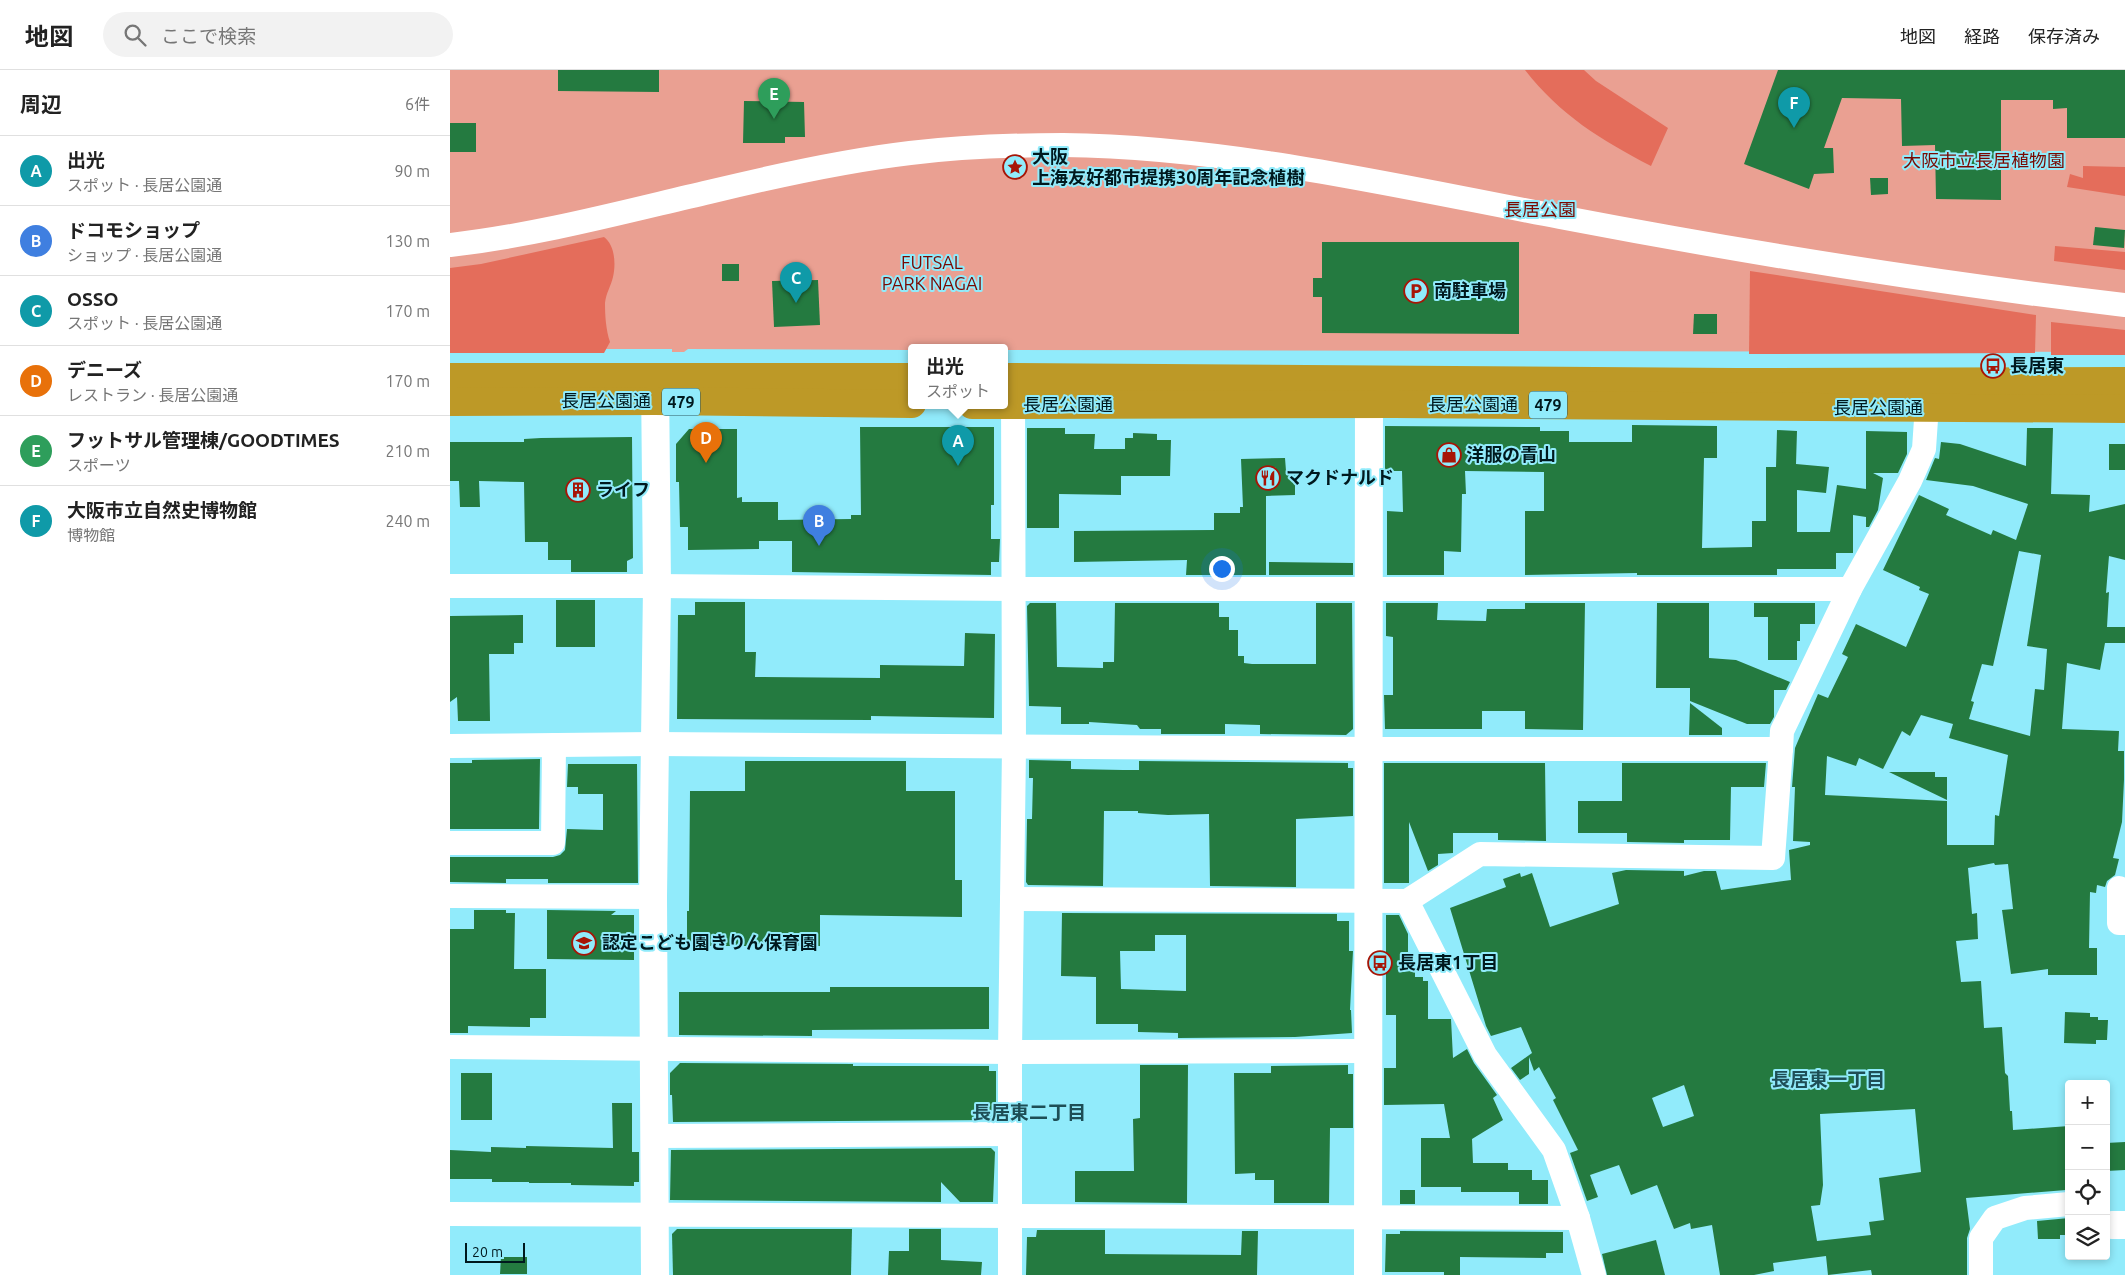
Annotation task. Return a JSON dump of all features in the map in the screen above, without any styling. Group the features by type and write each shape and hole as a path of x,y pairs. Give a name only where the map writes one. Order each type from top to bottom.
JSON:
{"highway":[{"name":"長居公園通","path":"450,402 908,376"},
{"name":"長居公園通","path":"450,377 908,404"},
{"name":"長居公園通","path":"1008,377 1369,392"},
{"name":"長居公園通","path":"1928,394 2125,381"},
{"name":"長居公園通","path":"1008,405 1369,392 1736,382 2125,409"}],"street":[{"path":"450,246 564,227 714,190 830,166 911,153 1059,145 1120,147 1201,154 1384,181 1716,247 1869,271 2125,305"},
{"path":"1008,377 1012,405 1014,589 1010,1275"},
{"path":"655,390 657,586 653,898 656,1275"},
{"path":"1368,1275 1369,392"},
{"path":"1012,899 1407,901 1480,854 1773,858 1782,732 1850,589 1910,481 1924,449 1928,394"},
{"path":"450,586 1014,589 1850,589"},
{"path":"450,746 654,744 1781,749"},
{"path":"450,843 553,843 554,745"},
{"path":"2119,888 2119,923 2125,923"},
{"path":"450,896 653,898"},
{"path":"1407,901 1485,1055 1554,1150 1578,1218 1594,1275"},
{"path":"450,1048 1010,1052 1369,1051"},
{"path":"654,1136 1010,1134"},
{"path":"1981,1275 1981,1238 1995,1218 2025,1208 2065,1204"},
{"path":"450,1214 1578,1218"}],"green space":[{"name":"長居公園","path":"450,70 2125,70 2125,352 1008,350 1008,344 908,344 908,350 688,349 684,352 672,352 672,349 450,349"}],"shaded area":[{"path":"1525,70 1584,70 1596,81 1668,128 1651,166 1582,125 1552,100"},
{"path":"2083,166 2125,167 2125,196 2067,187 2070,174 2083,178"},
{"path":"604,237 608,240 614,255 614,266 613,277 605,303 606,323 610,342 604,353 450,353 450,268 481,264"},
{"path":"2055,246 2125,252 2125,270 2054,261"},
{"path":"1750,271 2036,315 2035,353 1749,354"},
{"path":"2051,322 2125,330 2125,355 2051,355"}],"building":[{"path":"558,70 659,70 659,92 558,91"},
{"path":"1778,70 2125,70 2125,138 2067,138 2067,108 2053,109 2053,100 2001,100 2001,200 1936,199 1935,145 1902,146 1901,99 1842,98 1824,148 1833,148 1834,173 1814,174 1809,189 1744,164"},
{"path":"744,101 804,102 805,137 785,137 785,143 743,143"},
{"path":"450,123 476,123 476,152 450,152"},
{"path":"1870,178 1888,178 1888,194 1871,195"},
{"path":"2095,227 2125,230 2124,248 2093,245"},
{"path":"1322,242 1519,242 1519,334 1322,333 1322,297 1313,297 1313,278 1322,278"},
{"path":"722,264 739,264 739,281 722,281"},
{"path":"818,280 820,325 774,327 772,281"},
{"path":"1694,314 1717,314 1717,334 1693,334"},
{"path":"1632,425 1717,426 1717,458 1704,458 1702,548 1752,547 1752,521 1766,521 1766,467 1776,467 1777,430 1797,431 1796,464 1829,467 1826,493 1797,490 1797,532 1830,532 1837,485 1866,489 1866,431 1907,432 1907,454 1898,473 1873,473 1883,478 1878,510 1869,527 1866,527 1866,517 1853,515 1853,553 1836,553 1836,569 1777,569 1777,575 1637,575 1637,573 1525,575 1525,511 1544,511 1544,472 1465,471 1466,494 1462,494 1461,552 1444,551 1444,575 1387,575 1387,511 1403,512 1402,471 1385,471 1385,426 1540,427 1540,431 1569,431 1569,442 1632,442"},
{"path":"860,427 994,427 994,505 991,505 991,539 1000,539 999,562 991,562 991,575 792,572 792,541 759,541 759,549 688,550 688,527 680,527 679,482 676,482 676,444 689,429 737,429 737,498 742,497 742,502 778,502 778,520 851,519 851,515 861,515"},
{"path":"1027,428 1065,428 1065,434 1095,434 1094,449 1125,449 1125,438 1133,438 1133,433 1157,434 1157,440 1171,440 1170,476 1121,476 1121,495 1059,494 1059,528 1027,528"},
{"path":"2027,428 2053,428 2051,494 2090,495 2089,512 2125,504 2125,560 2109,556 2106,593 2109,592 2107,627 2125,627 2125,643 2105,643 2100,670 2067,663 2062,729 2119,731 2118,751 2124,751 2122,822 2113,858 2119,859 2115,875 2107,881 2105,887 2097,885 2096,893 2090,892 2089,948 2097,948 2097,975 2048,975 2048,969 2011,974 2002,910 2013,909 2008,864 1995,865 1994,863 1968,868 1972,914 1977,913 1978,939 1956,941 1961,982 1981,981 1984,1028 2002,1027 2005,1073 2008,1076 2013,1130 2065,1126 2065,1190 1966,1198 1970,1229 1967,1238 1967,1275 1872,1275 1871,1270 1828,1275 1826,1256 1773,1263 1774,1271 1754,1275 1720,1275 1712,1225 1691,1229 1690,1223 1674,1229 1657,1185 1631,1195 1619,1165 1590,1175 1598,1197 1587,1201 1570,1153 1578,1150 1553,1100 1556,1098 1539,1067 1534,1071 1529,1057 1529,1074 1520,1080 1511,1068 1532,1053 1521,1027 1491,1036 1486,1026 1450,908 1506,887 1503,879 1520,873 1521,877 1532,873 1550,927 1619,904 1612,873 1626,870 1684,871 1684,876 1704,871 1716,871 1721,890 1791,880 1789,850 1810,845 1810,842 1793,841 1795,787 1792,787 1795,748 1818,694 1828,698 1848,657 1842,654 1856,624 1906,647 1929,594 1919,590 1920,587 1883,570 1919,495 1949,509 1946,515 1991,535 1993,530 2016,540 2028,504 1973,486 1926,480 1935,458 1939,459 1941,442 1960,444 2026,466","holes":["2019,551 2041,555 2027,646 2047,649 2044,690 2035,689 2030,736 1969,719 1974,702 1971,701 1982,664 1993,666","1921,715 1953,724 1949,738 2008,755 1999,816 1995,815 1994,845 1947,845 1947,801 1825,795 1827,756 1856,766 1859,758 1883,769 1902,731 1910,736","1684,1085 1694,1116 1663,1127 1652,1098","1915,1109 1921,1172 1879,1178 1884,1220 1869,1222 1871,1235 1817,1241 1811,1206 1820,1205 1823,1185 1820,1114"]},
{"name":"ライフ","path":"632,437 633,558 627,561 627,572 571,572 571,560 548,560 548,542 525,542 524,482 479,481 480,507 460,507 459,481 450,481 450,442 524,442 524,439 541,438"},
{"path":"2109,444 2125,444 2125,470 2109,470"},
{"path":"1285,458 1286,471 1295,471 1295,495 1266,496 1266,575 1186,575 1187,560 1074,562 1074,531 1214,530 1214,513 1240,513 1240,507 1243,507 1241,459"},
{"path":"1269,562 1353,563 1353,575 1269,575"},
{"path":"556,600 595,600 595,647 556,647"},
{"path":"695,602 745,602 745,652 756,652 755,677 880,678 880,665 964,666 965,633 995,634 994,718 871,716 871,720 677,719 678,615 695,615"},
{"path":"1030,603 1056,603 1057,667 1103,668 1103,662 1114,662 1115,603 1219,603 1219,617 1229,617 1229,630 1238,630 1238,656 1244,656 1244,663 1316,664 1316,603 1352,603 1353,729 1346,735 1260,734 1260,725 1225,724 1225,734 1161,734 1161,729 1140,729 1137,725 1089,722 1089,724 1061,724 1061,707 1029,706 1027,606"},
{"path":"1386,603 1438,603 1437,620 1486,621 1487,609 1525,609 1525,603 1585,603 1583,730 1525,729 1525,711 1482,711 1482,729 1385,729 1384,695 1393,695 1393,637 1386,636"},
{"path":"1657,603 1709,603 1709,658 1736,660 1790,682 1786,690 1774,690 1774,717 1770,724 1747,724 1690,701 1690,688 1656,688"},
{"path":"1754,603 1815,603 1815,624 1800,624 1800,641 1797,641 1797,660 1768,660 1768,617 1754,617"},
{"path":"523,615 523,643 514,643 514,654 489,654 490,721 458,721 457,697 450,702 450,616"},
{"path":"1690,703 1722,728 1722,735 1689,735"},
{"path":"540,759 539,829 450,829 450,763 472,763 472,760"},
{"path":"1029,760 1071,761 1071,769 1123,770 1139,770 1139,761 1348,763 1348,768 1353,768 1353,816 1296,819 1296,887 1210,886 1209,814 1168,815 1138,813 1138,811 1104,811 1103,886 1028,885 1026,882 1027,819 1032,819 1033,778 1029,778"},
{"path":"745,761 906,761 906,791 955,791 955,880 962,880 962,917 820,915 820,946 687,946 690,791 745,791"},
{"path":"1384,763 1545,763 1546,841 1498,840 1498,833 1453,833 1453,853 1438,854 1438,865 1428,871 1409,822 1409,883 1384,883"},
{"path":"1622,763 1766,763 1764,787 1731,787 1730,840 1684,840 1684,843 1627,842 1627,833 1578,833 1578,801 1622,801"},
{"path":"568,764 637,764 638,883 548,883 548,879 506,879 506,883 450,882 450,857 553,857 560,855 565,850 567,829 603,830 603,794 578,794 578,787 567,787"},
{"path":"1889,772 1935,772 1935,777 1947,777 1947,800"},
{"path":"474,910 506,910 506,913 515,913 514,969 546,969 546,1018 530,1018 530,1027 468,1026 468,1033 450,1033 450,929 474,929"},
{"path":"547,910 616,911 611,915 634,915 634,960 547,959"},
{"path":"1062,913 1337,914 1337,921 1349,921 1349,951 1353,951 1350,1010 1352,1033 1295,1037 1178,1038 1178,1033 1138,1032 1138,1024 1096,1024 1096,977 1061,976","holes":["1155,935 1186,935 1186,991 1121,989 1120,951 1155,951"]},
{"path":"1386,915 1399,915 1408,934 1408,971 1415,972 1415,977 1423,977 1423,981 1428,981 1428,1019 1451,1019 1453,1058 1467,1049 1474,1063 1497,1095 1493,1098 1503,1120 1472,1139 1473,1163 1508,1163 1508,1170 1532,1170 1532,1180 1548,1180 1548,1204 1519,1204 1519,1192 1461,1192 1461,1187 1421,1187 1421,1138 1450,1138 1444,1104 1384,1105 1384,1068 1396,1068 1396,1015 1386,1015"},
{"path":"830,987 989,987 989,1029 812,1030 812,1036 679,1035 679,992 830,992"},
{"path":"2065,1012 2090,1013 2090,1017 2098,1017 2098,1020 2108,1020 2107,1040 2096,1040 2096,1044 2064,1043"},
{"path":"680,1063 989,1066 989,1071 996,1071 996,1120 673,1122 670,1073"},
{"path":"1140,1065 1188,1065 1187,1203 1075,1202 1075,1171 1134,1171 1133,1119 1140,1118"},
{"path":"1348,1065 1348,1074 1353,1074 1353,1128 1330,1128 1329,1203 1274,1203 1274,1180 1255,1180 1255,1173 1235,1174 1234,1073 1271,1073 1271,1066"},
{"path":"461,1073 492,1073 492,1120 461,1120"},
{"path":"612,1103 632,1103 632,1152 639,1152 639,1182 634,1182 634,1186 492,1182 492,1179 450,1179 450,1150 491,1152 491,1147 526,1148 526,1146 613,1148"},
{"path":"2125,1142 2125,1170 2110,1171 2110,1143"},
{"path":"991,1148 995,1152 993,1202 960,1202 941,1182 941,1202 670,1200 671,1150"},
{"path":"1400,1190 1415,1190 1415,1204 1400,1204"},
{"path":"2065,1218 2065,1235 2060,1235 2060,1239 2038,1239 2037,1221"},
{"path":"677,1229 852,1229 851,1275 673,1275 672,1234"},
{"path":"909,1229 941,1229 941,1260 982,1262 981,1275 888,1275 889,1251 909,1251"},
{"path":"1037,1230 1105,1230 1105,1254 1241,1255 1242,1231 1258,1231 1257,1275 1026,1275 1027,1237 1036,1237"},
{"path":"1400,1231 1563,1232 1563,1253 1546,1253 1546,1258 1460,1257 1460,1275 1444,1275 1444,1272 1385,1272 1386,1234 1400,1234"},
{"path":"1656,1240 1665,1275 1607,1275 1602,1254"},
{"path":"501,1257 527,1257 527,1274 500,1274"}],"place":[{"name":"フットサル管理棟/GOODTIMES","path":"774,119"},
{"name":"大阪市立自然史博物館","path":"1794,128"},
{"name":"大阪 上海友好都市提携30周年記念植樹","path":"1015,167"},
{"name":"南駐車場","path":"1416,291"},
{"name":"OSSO","path":"796,303"},
{"name":"長居東","path":"1993,366"},
{"name":"洋服の青山","path":"1449,455"},
{"name":"デニーズ","path":"706,463"},
{"name":"出光","path":"958,466"},
{"name":"マクドナルド","path":"1268,478"},
{"name":"ライフ","path":"578,490"},
{"name":"ドコモショップ","path":"819,546"},
{"name":"認定こども園きりん保育園","path":"584,943"},
{"name":"長居東1丁目","path":"1380,963"}],"district":[{"name":"長居東一丁目","path":"1828,1079"},
{"name":"長居東二丁目","path":"1029,1112"}],"park label":[{"name":"大阪市立長居植物園","path":"1984,161"},
{"name":"FUTSAL PARK NAGAI","path":"932,273"}]}
